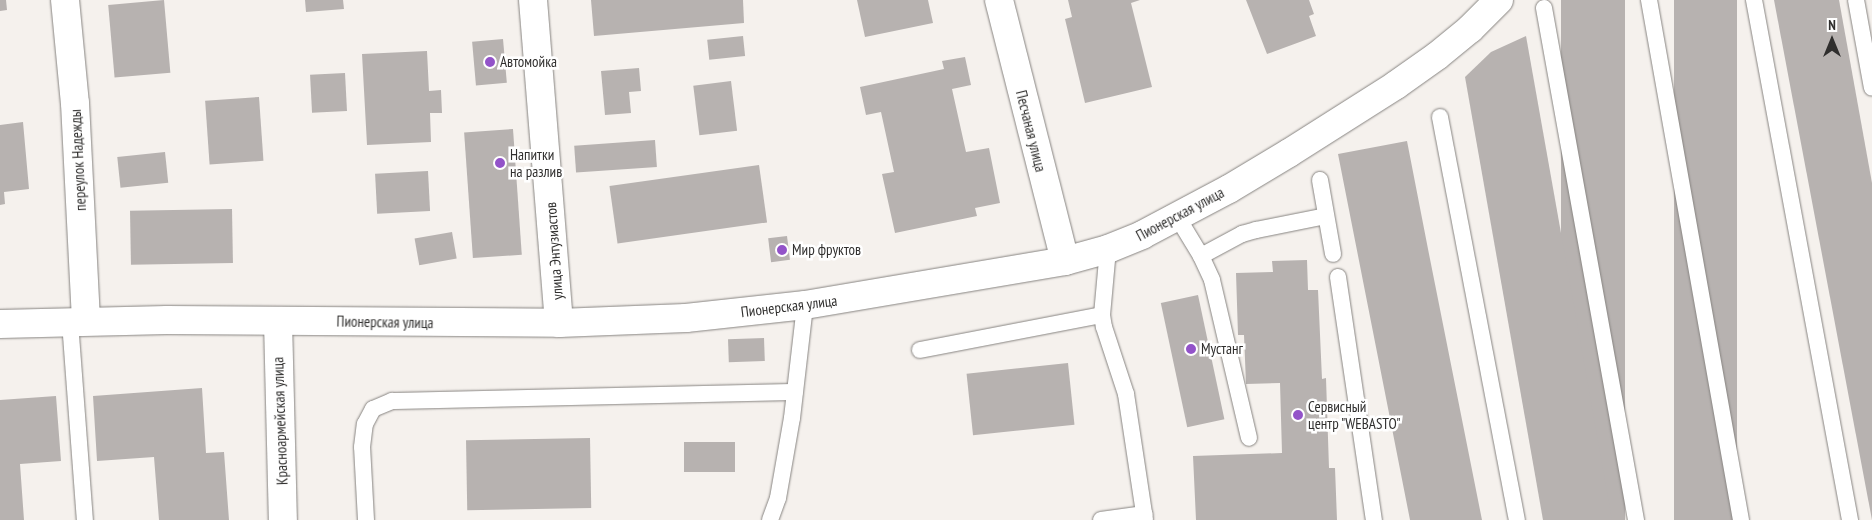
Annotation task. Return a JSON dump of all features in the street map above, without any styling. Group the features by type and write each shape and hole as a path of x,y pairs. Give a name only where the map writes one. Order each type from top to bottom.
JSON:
{"street":[{"name":"переулок Надежды","path":"65,0 75,103 78,321"},
{"name":"улица Энтузиастов","path":"533,0 559,323"},
{"name":"Песчаная улица","path":"999,0 1065,261"},
{"name":"Пионерская улица","path":"0,324 78,321 559,323 686,318 805,305 1065,261 1108,249 1178,218 1289,153 1396,85 1457,40 1499,0"},
{"name":"Красноармейская улица","path":"278,321 283,520"}],"lane":[{"path":"1649,0 1741,520"},
{"path":"1754,0 1850,520"},
{"path":"1856,0 1872,88"},
{"path":"1544,8 1636,520"},
{"path":"1440,117 1517,520"},
{"path":"1320,180 1333,254"},
{"path":"1201,256 1256,230 1326,216"},
{"path":"1178,218 1201,256 1216,294 1249,438"},
{"path":"1101,520 1145,517 1126,394 1104,327 1102,315 1108,249"},
{"path":"1338,278 1374,520"},
{"path":"770,520 778,498 795,392 805,305"},
{"path":"920,350 1102,315"},
{"path":"78,321 85,520"},
{"path":"366,520 362,447 365,424 374,410 392,400 795,392"}],"building":[{"path":"0,0 6,0 7,10 0,11"},
{"path":"164,0 170,73 115,78 108,5"},
{"path":"305,0 343,0 344,9 306,12"},
{"path":"591,0 743,0 744,23 594,36"},
{"path":"857,0 928,0 933,23 865,37"},
{"path":"1068,0 1140,0 1131,3 1152,87 1085,103 1065,19 1072,17"},
{"path":"1246,0 1309,0 1314,14 1309,16 1316,36 1267,54"},
{"path":"1561,0 1625,0 1625,520 1561,520"},
{"path":"1674,0 1737,0 1737,520 1674,520"},
{"path":"1774,0 1839,0 1872,183 1872,520"},
{"path":"743,36 745,56 709,60 707,40"},
{"path":"1526,36 1612,520 1543,520 1465,77 1491,52"},
{"name":"Автомойка","path":"503,39 507,83 476,86 472,42"},
{"path":"427,51 429,91 441,90 442,113 430,113 431,142 367,145 362,54"},
{"path":"965,57 971,85 952,89 966,152 989,148 1000,203 975,208 977,216 895,233 882,174 894,172 881,112 866,115 860,87 944,69 942,61"},
{"path":"639,68 641,91 629,92 631,113 605,115 601,71"},
{"path":"345,73 347,111 312,113 310,75"},
{"path":"731,81 737,131 699,135 693,86"},
{"path":"259,97 263,161 210,165 205,101"},
{"path":"23,122 29,189 4,192 5,204 0,205 0,125"},
{"path":"513,129 522,255 473,258 464,132"},
{"path":"655,140 657,167 576,173 574,146"},
{"path":"1407,141 1482,520 1410,520 1338,154"},
{"path":"165,152 168,183 121,188 117,157"},
{"path":"759,165 767,222 618,243 609,186"},
{"path":"428,171 430,211 377,214 375,174"},
{"path":"232,209 233,263 131,265 130,211"},
{"path":"452,232 457,259 419,265 415,239"},
{"path":"787,236 790,260 771,262 768,238"},
{"path":"1307,260 1308,290 1318,290 1322,379 1326,378 1329,468 1335,468 1337,520 1196,520 1193,456 1282,453 1280,383 1246,384 1244,335 1238,335 1236,273 1273,272 1272,261"},
{"name":"Мустанг","path":"1198,295 1224,419 1187,427 1161,303"},
{"path":"764,338 765,361 729,362 728,339"},
{"path":"1068,363 1074,425 973,435 967,374"},
{"path":"202,388 206,453 224,452 229,520 159,520 154,457 97,461 93,396"},
{"path":"56,396 61,461 20,464 24,520 0,520 0,400"},
{"path":"590,438 591,508 467,510 466,440"},
{"path":"684,442 735,442 735,472 684,472"}],"place":[{"name":"Автомойка","path":"490,62"},
{"name":"Напитки на разлив","path":"500,163"},
{"name":"Мир фруктов","path":"782,250"},
{"name":"Мустанг","path":"1191,349"},
{"name":"Сервисный центр \"WEBASTO\"","path":"1298,415"}]}
